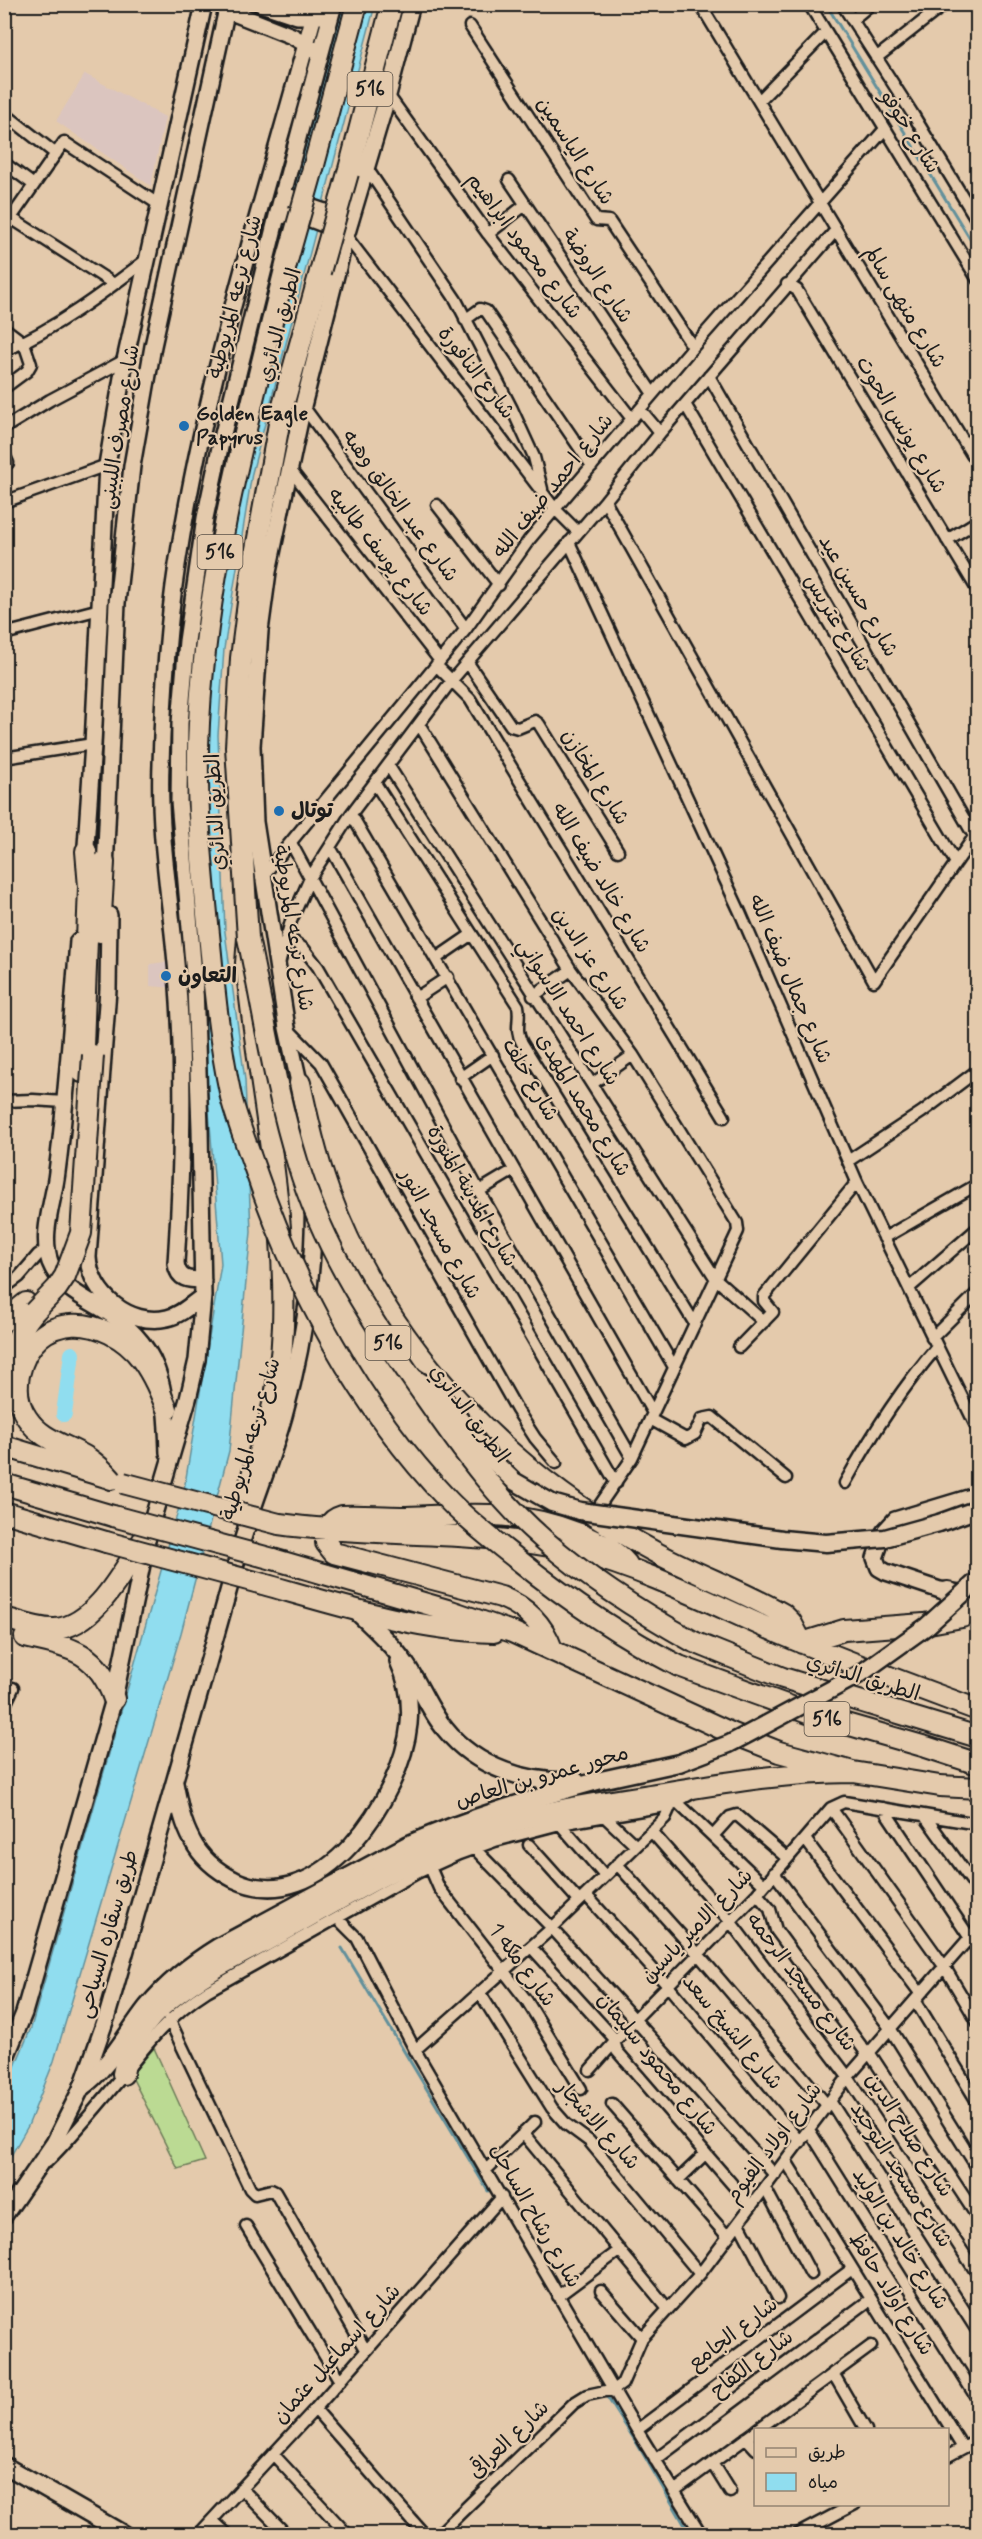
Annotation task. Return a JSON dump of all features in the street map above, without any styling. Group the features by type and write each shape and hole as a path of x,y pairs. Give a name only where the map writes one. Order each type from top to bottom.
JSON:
{"highway":[{"name":"الطريق الدائري","path":"357,4 287,261 254,398 217,564 209,620 199,724 198,788 214,985 226,1071 245,1140 278,1233 328,1333 397,1440 448,1500 491,1539 560,1594 604,1624 679,1666 808,1713 978,1764"},
{"name":"الطريق الدائري","path":"392,4 281,413 252,571 241,658 236,747 248,938 278,1080 303,1179 341,1265 407,1372 450,1433 489,1482 542,1538 617,1596 694,1641 783,1678 978,1737"},
{"path":"86,851 89,887 82,1072 68,1236 57,1266 30,1307 13,1345 7,1385 14,1408 23,1420 49,1439 87,1458 117,1481"},
{"path":"4,1321 53,1292 65,1276 81,1233 104,862"},
{"path":"248,938 246,950 248,981 273,1158 280,1242 282,1347 270,1417 248,1483 248,1523"},
{"path":"300,1083 314,1148 329,1192 363,1267 393,1318 450,1393 518,1458 592,1515 653,1552 783,1614 791,1622 802,1643 844,1630 924,1624 962,1617 967,1611 966,1607 948,1592"},
{"path":"36,1430 21,1408 18,1398 21,1369 38,1339 54,1328 64,1326 93,1326 111,1334 125,1344 137,1354 153,1376 166,1409"},
{"name":"الطريق الدائري","path":"4,1446 117,1481 279,1524 326,1530 526,1542 581,1553 632,1570 802,1643 978,1710"},
{"name":"516","path":"4,1484 452,1611 552,1649 754,1743 803,1759 853,1772 940,1786 978,1788"},
{"path":"4,1512 354,1609 447,1630 512,1632"},
{"path":"326,1530 328,1547 334,1553 509,1600 533,1617 545,1632 552,1649"},
{"path":"4,1618 55,1629 74,1623 96,1608 149,1531"},
{"path":"4,1632 50,1642 88,1658 105,1677 114,1699"},
{"path":"123,2074 128,2054 142,2027 181,1992 233,1958 422,1856 483,1830 576,1808 702,1786 775,1775 853,1772"}],"main road":[{"path":"261,4 288,14 332,10"},
{"name":"شارع ترعه المريوطية","path":"213,1647 248,1523 284,1417 305,1308 313,1224 313,1189 300,1083 287,1028 262,877 253,792 254,700 268,572 303,406 346,236 388,95 412,4"},
{"name":"شارع مصرف اللبينى","path":"47,1249 47,1231 57,1173 64,1102 86,851 107,465 125,360 146,260 204,5"},
{"path":"227,7 306,43 319,53"},
{"name":"شارع مصرف اللبينى","path":"88,1257 109,979 109,920 104,862 117,603 132,466 153,343 227,7"},
{"name":"شارع ترعه المريوطية","path":"149,1531 193,1380 203,1296 195,986 179,789 183,682 196,570 213,478 259,286 332,10"},
{"path":"203,1280 183,1278 178,1274 176,1263 183,1098 178,986 163,849 160,783 169,632 177,567 209,406 316,11"},
{"path":"284,191 300,203 338,215 354,211"},
{"path":"277,216 297,214 339,228 346,236"},
{"path":"241,281 259,286"},
{"path":"129,341 153,343"},
{"path":"177,567 196,570"},
{"path":"176,965 192,964"},
{"path":"178,986 195,986"},
{"path":"47,1249 54,1258 69,1263 79,1262 88,1257 91,1275 100,1291 106,1298 135,1316 151,1319 167,1318 181,1313 203,1296"},
{"path":"47,1249 51,1265 64,1285 110,1314 144,1344 160,1373 166,1409 168,1466"},
{"path":"407,1372 440,1394 492,1460 514,1481 538,1497 573,1509 632,1520 826,1543 885,1538 978,1509"},
{"path":"978,1495 903,1517 889,1525 880,1539 875,1558 882,1571 948,1592 978,1590"},
{"path":"4,2062 24,2013 114,1699 149,1531"},
{"name":"محور عمرو بن العاص","path":"82,2087 96,2073 161,1992 189,1967 218,1947 409,1844 439,1831 513,1804 601,1780 679,1763 706,1754 750,1733 860,1674 927,1626 978,1580"},
{"path":"354,1609 406,1665 445,1729 465,1750 515,1775 562,1781 601,1780"},
{"path":"174,1779 186,1828 193,1843 202,1856 226,1875 248,1884 271,1888 299,1881 324,1868 351,1846 373,1818 386,1794 406,1739 409,1707 405,1680 388,1643"},
{"name":"طريق سقاره السياحى","path":"4,2217 54,2143 82,2087 107,2016 213,1647"},
{"path":"4,2465 124,2535"}],"street":[{"name":"شارع منهى سالم","path":"700,4 966,445 978,459"},
{"name":"شارع خوفو","path":"809,4 978,280"},
{"path":"842,4 978,222"},
{"path":"852,20 871,4"},
{"path":"876,58 945,4"},
{"name":"شارع الياسمين","path":"470,26 597,221 609,221 693,347"},
{"path":"759,102 826,32"},
{"name":"شارع محمود ابراهيم","path":"388,95 488,234 632,419"},
{"path":"5,114 56,154"},
{"name":"شارع احمد ضيف الله","path":"262,877 466,629 555,509 693,347 885,129"},
{"path":"114,284 6,224 64,142 158,204"},
{"path":"4,162 34,185"},
{"path":"366,167 451,292 512,409 534,457 542,490"},
{"name":"شارع الروضة","path":"508,180 653,394"},
{"path":"488,234 525,205"},
{"path":"278,966 286,936 310,878 351,814 452,680 787,284 836,230"},
{"name":"شارع النافورة","path":"346,236 555,509 578,532"},
{"path":"4,351 24,343 114,284 146,260"},
{"name":"شارع يونس الحوت","path":"787,284 797,290 978,591"},
{"path":"465,320 480,309 486,310 592,466"},
{"path":"4,328 24,343 30,368 4,388"},
{"path":"4,428 50,400 125,360"},
{"name":"شارع حسين عيد","path":"709,376 976,833"},
{"name":"شارع عتريس","path":"685,404 956,863"},
{"name":"شارع عبد الخالق وهبه","path":"303,406 466,629"},
{"path":"640,409 660,433"},
{"path":"4,502 107,465"},
{"name":"شارع يوسف طالبيه","path":"289,468 438,663"},
{"path":"605,501 874,981 976,833"},
{"path":"437,505 499,585"},
{"path":"947,540 978,521"},
{"name":"شارع جمال ضيف الله","path":"569,542 740,912 857,1182 978,1430"},
{"path":"4,634 100,609"},
{"name":"شارع خالد ضيف الله","path":"438,663 470,699 724,1117"},
{"name":"شارع المخازن","path":"468,663 511,726 516,729 535,721 539,724 618,851"},
{"name":"شارع عز الدين","path":"419,724 571,970 633,1055 732,1213 738,1231 716,1279"},
{"path":"4,758 93,744"},
{"name":"شارع احمد الاسواني","path":"388,765 533,996 716,1279 764,1322"},
{"name":"شارع محمد المهدى","path":"375,783 518,1006 520,1014 516,1029 522,1043 694,1324"},
{"name":"شارع خلف","path":"351,814 674,1367"},
{"path":"291,843 479,1191 632,1458"},
{"path":"330,847 651,1416 686,1439 695,1434 702,1419 712,1417 786,1478"},
{"path":"437,958 472,934"},
{"name":"شارع المدينة المنورة","path":"286,936 304,949 318,967 616,1483"},
{"path":"533,996 571,970"},
{"path":"416,998 448,977"},
{"name":"شارع مسجد النور","path":"287,1028 321,1063 517,1410 535,1438 556,1463"},
{"path":"460,1078 493,1055"},
{"path":"592,1084 633,1055"},
{"path":"848,1161 922,1112 978,1070"},
{"path":"4,1101 64,1102"},
{"path":"479,1191 514,1170"},
{"path":"739,1347 773,1310 764,1301 764,1296 857,1182"},
{"path":"884,1238 978,1184"},
{"path":"909,1288 978,1228"},
{"path":"4,1288 19,1277 38,1255 47,1249"},
{"path":"592,1515 632,1458 716,1279"},
{"path":"845,1483 867,1442 934,1342 978,1292"},
{"path":"4,1707 13,1688"},
{"path":"34,2175 73,2136 148,2041 169,2019 207,1992 430,1867 474,1848 560,1824 674,1804 702,1786"},
{"path":"978,1824 844,1802 831,1808 944,1966 978,2023"},
{"path":"415,2050 552,1928 665,1818 674,1804"},
{"path":"674,1804 713,1836 761,1890 776,1930 868,2053 978,2218"},
{"name":"شارع الامير ياسين","path":"590,2070 635,2019 761,1890 831,1808"},
{"path":"883,1808 978,1950"},
{"path":"603,1815 636,1846"},
{"path":"713,1836 730,1817 737,1815 787,1858"},
{"path":"924,1815 978,1890"},
{"path":"560,1824 605,1876"},
{"name":"شارع مسجد الرحمه","path":"651,1831 730,1921 848,2077"},
{"path":"804,1839 917,1996 978,2103"},
{"name":"شارع الشيخ سعد","path":"529,1845 668,1986 800,2142"},
{"path":"474,1848 552,1928 776,2175"},
{"name":"شارع مسجد التوحيد","path":"617,1864 829,2103 978,2332"},
{"name":"شارع مكه 1","path":"430,1867 439,1888 526,2001 581,2089"},
{"path":"774,1873 890,2028 978,2169"},
{"name":"شارع رشاح الساحل","path":"337,1918 357,1938 415,2050 701,2535"},
{"name":"شارع اولاد الفيوم","path":"615,2389 627,2378 642,2338 700,2274 848,2077 978,1928"},
{"name":"شارع محمود سليمان","path":"531,1947 615,2042 617,2051 751,2206"},
{"name":"شارع الاشجار","path":"480,1993 552,2108 566,2124 589,2141 700,2274"},
{"path":"169,2019 250,2189 255,2194 271,2190 275,2192 366,2351"},
{"name":"شارع صلاح الدين","path":"848,2077 978,2275"},
{"path":"612,2104 728,2237"},
{"path":"486,2169 535,2122"},
{"name":"شارع خالد بن الوليد","path":"809,2130 978,2400"},
{"path":"523,2133 668,2309"},
{"path":"678,2180 705,2154"},
{"name":"شارع اولاد حافظ","path":"786,2161 963,2448"},
{"path":"765,2188 810,2274"},
{"name":"شارع اسماعيل عثمان","path":"199,2535 315,2409 502,2197"},
{"path":"739,2223 778,2298"},
{"path":"246,2226 340,2381"},
{"path":"558,2296 620,2250"},
{"name":"شارع الجامع","path":"637,2430 852,2269"},
{"path":"601,2291 642,2338"},
{"name":"شارع الكفاح","path":"655,2460 871,2299"},
{"path":"773,2425 834,2373 871,2346"},
{"path":"834,2373 865,2428"},
{"name":"شارع العراقى","path":"439,2535 574,2403 587,2395 615,2389"},
{"path":"315,2409 424,2535"},
{"path":"674,2491 754,2432"},
{"path":"746,2438 754,2447"},
{"path":"949,2455 978,2440"},
{"path":"273,2454 347,2535"},
{"path":"712,2463 730,2492"},
{"path":"242,2488 286,2535"},
{"path":"798,2535 853,2506"},
{"path":"212,2520 227,2535"}],"shaded area":[{"path":"85,74 165,117 151,186 56,121"},
{"path":"173,961 175,988 150,986 150,964"}],"green space":[{"path":"154,2048 205,2161 178,2169 131,2075"}],"water":[{"path":"342,5 375,5 252,473 224,649 218,735 225,932 245,1080 251,1232 229,1451 181,1633 54,2061 28,2126 5,2166 5,2090 31,2028 184,1490 221,1264 183,782 199,573 238,383"}],"waterway":[{"path":"826,4 978,252"},
{"path":"64,1414 72,1354"},
{"path":"342,1948 488,2191"},
{"path":"606,2395 690,2534"}],"place":[{"name":"Golden Eagle Papyrus","path":"184,426"},
{"name":"توتال","path":"279,811"},
{"name":"التعاون","path":"166,976"}]}
